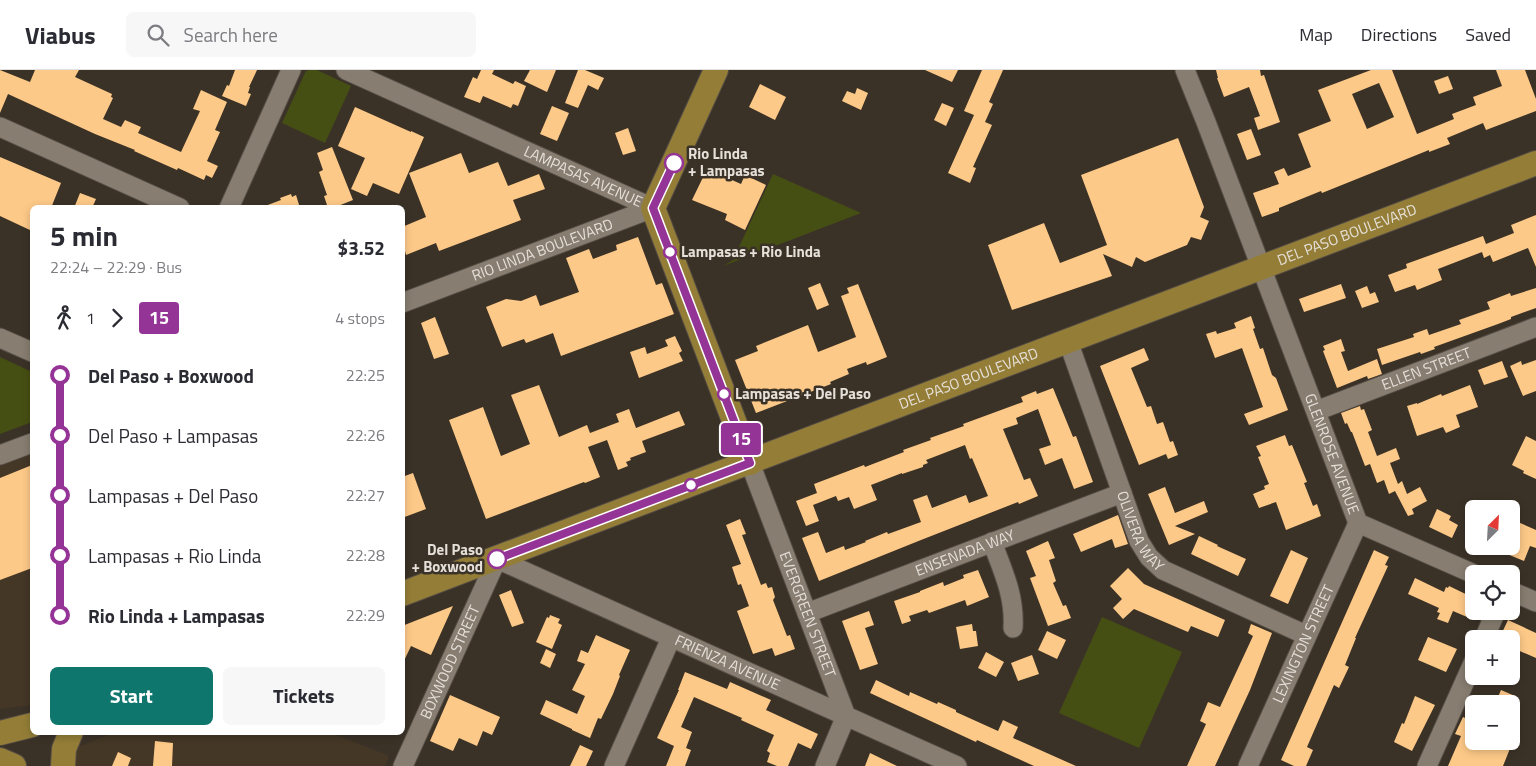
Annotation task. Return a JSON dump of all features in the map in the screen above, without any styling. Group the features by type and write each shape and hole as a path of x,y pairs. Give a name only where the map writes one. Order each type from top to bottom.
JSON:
{"main road":[{"path":"653,208 716,70"},
{"name":"DEL PASO BOULEVARD","path":"405,593 1536,163"},
{"name":"LAMPASAS AVENUE","path":"653,208 750,463"},
{"path":"64,766 64,752 70,735"},
{"path":"0,760 14,766"}],"street":[{"path":"230,205 291,70"},
{"name":"LAMPASAS AVENUE","path":"346,70 653,208"},
{"name":"GLENROSE AVENUE","path":"1185,70 1358,523 1465,570"},
{"path":"0,127 173,205"},
{"name":"RIO LINDA BOULEVARD","path":"405,302 653,208"},
{"name":"ELLEN STREET","path":"1316,410 1536,327"},
{"path":"0,338 30,351"},
{"name":"OLIVERA WAY","path":"1068,341 1139,541 1148,558 1163,570 1306,635"},
{"path":"0,455 30,444"},
{"name":"EVERGREEN STREET","path":"750,463 846,716"},
{"name":"ENSENADA WAY","path":"807,613 1122,492"},
{"name":"LEXINGTON STREET","path":"1248,766 1358,523"},
{"path":"992,542 1010,591 1013,628"},
{"name":"FRIENZA AVENUE","path":"497,559 957,766"},
{"name":"BOXWOOD STREET","path":"403,766 497,559"},
{"path":"1520,595 1536,602"},
{"path":"614,766 672,638"},
{"path":"1427,766 1465,681"},
{"path":"825,766 846,716"}],"shaded area":[{"path":"30,452 30,705 0,709 0,463"},
{"path":"108,735 336,735 389,756 385,766 72,766 70,750"}],"green space":[{"path":"317,70 351,86 325,143 282,123 306,71"},
{"path":"773,174 861,213 723,266 733,260"},
{"path":"0,357 30,371 30,423 0,434"},
{"path":"1102,617 1182,652 1139,748 1059,713"}],"building":[{"path":"0,70 30,82 35,70 79,70 75,77 112,94 111,97 113,98 103,119 121,127 125,120 141,127 138,133 181,152 200,111 193,109 201,90 227,102 215,130 220,132 207,161 218,166 212,178 206,175 204,180 178,168 177,170 8,94 0,113"},
{"path":"235,70 257,70 249,87 248,93 251,94 246,106 222,96 227,85 229,86"},
{"path":"481,70 494,70 492,74 513,84 515,81 526,86 518,106 513,104 511,108 483,96 480,103 464,97 473,77 477,79"},
{"path":"530,70 556,70 547,92 524,81"},
{"path":"578,70 585,70 604,78 598,90 588,85 578,108 565,103"},
{"path":"925,70 958,70 952,82"},
{"path":"982,70 1003,70 989,102 993,104 985,122 992,125 973,167 976,168 970,183 948,173 974,115 964,111"},
{"path":"1216,70 1260,70 1261,76 1264,75 1280,122 1258,130 1254,118 1260,116 1249,87 1224,97"},
{"path":"1371,70 1392,70 1417,134 1454,119 1452,114 1476,105 1473,97 1502,86 1496,70 1525,70 1536,99 1536,111 1486,130 1483,123 1447,138 1450,144 1429,152 1429,150 1322,193 1321,191 1262,217 1253,193 1279,184 1274,172 1284,168 1288,176 1311,167 1298,134 1331,121 1318,90","holes":["1379,83 1394,117 1367,129 1352,94"]},
{"path":"1448,76 1453,89 1439,94 1434,81"},
{"path":"760,84 786,97 775,120 749,107"},
{"path":"857,88 868,93 861,110 842,101 847,91 855,94"},
{"path":"942,103 954,108 946,126 934,120"},
{"path":"552,106 569,113 557,141 540,134"},
{"path":"355,107 424,137 399,194 373,183 367,196 351,189 365,158 338,146"},
{"path":"628,128 636,151 623,155 615,133"},
{"path":"1251,129 1261,155 1247,160 1237,134"},
{"path":"1178,138 1204,207 1200,217 1209,221 1201,240 1191,237 1187,245 1145,262 1136,257 1132,267 1103,254 1112,276 1012,310 988,245 1044,223 1060,263 1107,245 1081,175"},
{"path":"332,147 353,200 340,205 327,205 324,196 327,195 319,172 323,170 317,153"},
{"path":"461,153 469,173 498,162 508,186 539,174 545,189 513,200 521,220 439,251 436,243 406,255 405,226 426,217 409,173"},
{"path":"0,157 61,183 52,205 30,205 30,230 0,216"},
{"path":"707,169 741,184 745,175 766,185 745,230 725,220 727,214 692,200"},
{"path":"80,193 96,199 93,205 75,205"},
{"path":"291,194 292,197 296,195 299,205 268,205 281,200 280,198"},
{"path":"1536,215 1536,267 1528,248 1493,262 1490,255 1484,258 1482,252 1438,269 1442,280 1417,290 1415,285 1395,292 1388,275 1407,268 1406,264 1483,236 1486,244 1514,233 1511,225"},
{"path":"638,237 656,285 662,283 674,314 561,356 553,333 526,343 524,339 502,347 486,307 506,299 521,301 536,295 540,306 579,292 566,258 589,249 593,259 617,250 616,245"},
{"path":"820,283 829,305 817,310 808,288"},
{"path":"858,284 887,357 867,365 866,362 847,369 849,374 830,382 831,384 756,413 735,360 758,351 756,346 808,325 818,352 856,337 841,296 849,293 847,288"},
{"path":"1341,284 1346,298 1304,312 1299,299"},
{"path":"1367,286 1370,294 1375,292 1379,302 1362,308 1355,291"},
{"path":"1536,288 1536,308 1434,347 1435,349 1382,365 1377,349 1414,337 1413,334 1427,329 1429,335 1461,324 1459,320 1490,309 1487,302 1510,293 1511,296"},
{"path":"1251,316 1260,349 1263,348 1272,375 1276,378 1288,410 1249,425 1244,414 1263,407 1242,348 1215,358 1206,334 1216,331 1217,334 1236,328 1234,323"},
{"path":"435,317 449,354 434,359 421,323"},
{"path":"675,336 682,351 679,353 683,361 639,378 630,352 645,347 647,354 668,346 665,340"},
{"path":"1341,339 1345,351 1341,352 1348,371 1377,359 1382,374 1368,379 1367,376 1337,388 1323,351 1325,350 1323,346"},
{"path":"1144,348 1149,360 1131,368 1147,407 1151,406 1157,424 1163,422 1170,442 1173,441 1178,455 1168,459 1166,454 1139,465 1100,366"},
{"path":"1536,360 1536,391 1523,396 1510,366 1521,361 1522,365"},
{"path":"1502,361 1508,377 1484,385 1478,370"},
{"path":"539,385 559,437 587,425 590,433 619,422 616,414 629,409 636,428 679,411 685,425 642,441 646,452 630,458 631,460 626,462 628,466 618,470 607,440 588,447 600,477 486,519 449,420 483,407 501,456 530,444 511,395"},
{"path":"1470,385 1478,407 1456,415 1460,427 1446,433 1443,427 1417,436 1407,406 1441,394 1442,396"},
{"path":"1053,388 1073,437 1076,436 1093,482 1074,489 1062,458 1045,465 1039,449 1051,445 1038,409 1016,418 1018,424 1003,429 1024,480 1030,478 1038,496 1019,504 1018,502 819,581 802,538 818,532 826,553 844,546 845,550 887,532 888,534 921,522 913,500 927,495 932,508 966,495 969,503 988,496 965,445 926,460 928,463 923,465 923,467 871,485 877,500 854,509 849,497 838,501 836,496 813,505 819,521 806,526 796,501 817,493 814,484 904,452 903,450 931,440 930,438 964,426 963,424 1023,402 1021,397 1036,391 1037,394"},
{"path":"1360,406 1361,410 1364,409 1372,430 1368,432 1377,456 1396,448 1400,459 1390,463 1398,484 1402,481 1407,494 1420,487 1427,501 1412,509 1414,514 1408,516 1395,491 1389,494 1384,480 1377,483 1370,464 1365,466 1352,432 1347,423 1345,424 1341,413"},
{"path":"1285,435 1289,446 1292,445 1307,482 1304,483 1313,506 1317,504 1321,516 1286,530 1276,502 1259,508 1253,494 1265,489 1264,486 1269,484 1258,457 1261,456 1256,446"},
{"path":"1526,436 1536,441 1536,479 1512,465"},
{"path":"30,466 30,569 0,580 0,478"},
{"path":"413,473 426,509 405,517 405,476"},
{"path":"1165,487 1175,513 1204,501 1208,512 1175,526 1195,534 1169,545 1148,494"},
{"path":"1437,509 1451,516 1449,520 1458,525 1452,538 1429,527"},
{"path":"1118,515 1128,544 1115,548 1112,539 1081,552 1073,534"},
{"path":"740,519 746,534 742,535 761,585 766,583 768,588 772,587 775,597 773,600 787,636 790,635 795,649 775,656 772,648 753,654 737,611 749,606 741,584 738,585 732,567 741,564 726,525"},
{"path":"1520,523 1536,530 1536,548 1530,546 1524,561 1509,555 1520,555"},
{"path":"1199,536 1246,559 1238,576 1191,554"},
{"path":"1048,541 1055,558 1049,560 1056,581 1053,583 1063,606 1066,605 1071,618 1048,626 1030,578 1036,576 1026,551"},
{"path":"1291,550 1308,558 1288,604 1270,596"},
{"path":"1374,550 1389,557 1385,565 1388,566 1355,638 1345,665 1349,667 1339,688 1334,685 1307,747 1313,750 1306,766 1294,766 1281,760"},
{"path":"1128,568 1144,584 1225,620 1218,637 1191,626 1188,632 1134,609 1123,619 1113,608 1122,599 1110,586"},
{"path":"978,570 989,597 967,606 965,600 929,613 927,610 909,616 911,621 902,624 894,601 943,582 944,586 964,578 963,575"},
{"path":"1415,578 1444,592 1446,587 1448,588 1449,586 1465,594 1465,616 1453,611 1448,623 1437,619 1440,613 1437,612 1439,608 1408,594"},
{"path":"511,590 524,623 512,627 499,595"},
{"path":"453,606 431,655 411,646 405,659 405,625"},
{"path":"869,611 874,625 865,628 878,664 860,670 842,621"},
{"path":"550,615 560,619 558,623 562,625 552,649 536,642 547,617 549,618"},
{"path":"1508,620 1536,633 1536,658 1520,651 1520,630 1503,630"},
{"path":"972,624 973,631 976,631 978,646 960,649 956,627"},
{"path":"1251,624 1272,633 1250,690 1215,766 1187,766 1206,724 1200,721 1208,702 1220,707 1253,636 1248,633"},
{"path":"1047,631 1066,640 1057,659 1038,650"},
{"path":"596,635 630,650 613,694 601,719 598,718 590,738 540,714 546,700 577,714 585,696 572,690 585,664 577,661 581,650 588,653"},
{"path":"1428,637 1457,649 1446,672 1418,660"},
{"path":"546,649 556,654 550,668 540,663"},
{"path":"986,652 1004,662 996,677 978,668"},
{"path":"1032,655 1039,674 1018,681 1011,663"},
{"path":"685,672 727,689 730,682 771,700 766,710 818,734 811,749 798,743 788,766 777,766 767,762 770,753 767,751 774,735 741,720 742,718 694,697 681,727 692,732 686,748 691,750 685,766 666,766 674,746 657,738 679,690"},
{"path":"876,680 909,696 910,692 937,704 938,702 998,731 1003,720 1018,727 1013,738 1076,766 1034,766 977,740 976,742 870,693"},
{"path":"1501,690 1513,695 1499,695"},
{"path":"450,695 500,717 492,735 483,731 477,746 459,738 453,751 430,741"},
{"path":"1415,696 1435,705 1412,751 1394,742 1402,723 1404,724"},
{"path":"1463,717 1465,718 1465,750 1509,750 1503,766 1448,766 1461,736 1455,734"},
{"path":"155,741 173,743 172,766 153,766"},
{"path":"580,745 593,751 586,766 570,766"},
{"path":"118,752 131,758 128,766 112,766"},
{"path":"870,753 897,766 865,766"}],"bus line":[{"name":"15","path":"497,559 750,463 653,208 674,163"}],"place":[{"name":"Rio Linda + Lampasas","path":"674,163"},
{"name":"Lampasas + Rio Linda","path":"670,252"},
{"name":"Lampasas + Del Paso","path":"724,394"},
{"name":"Del Paso + Boxwood","path":"497,559"}]}
